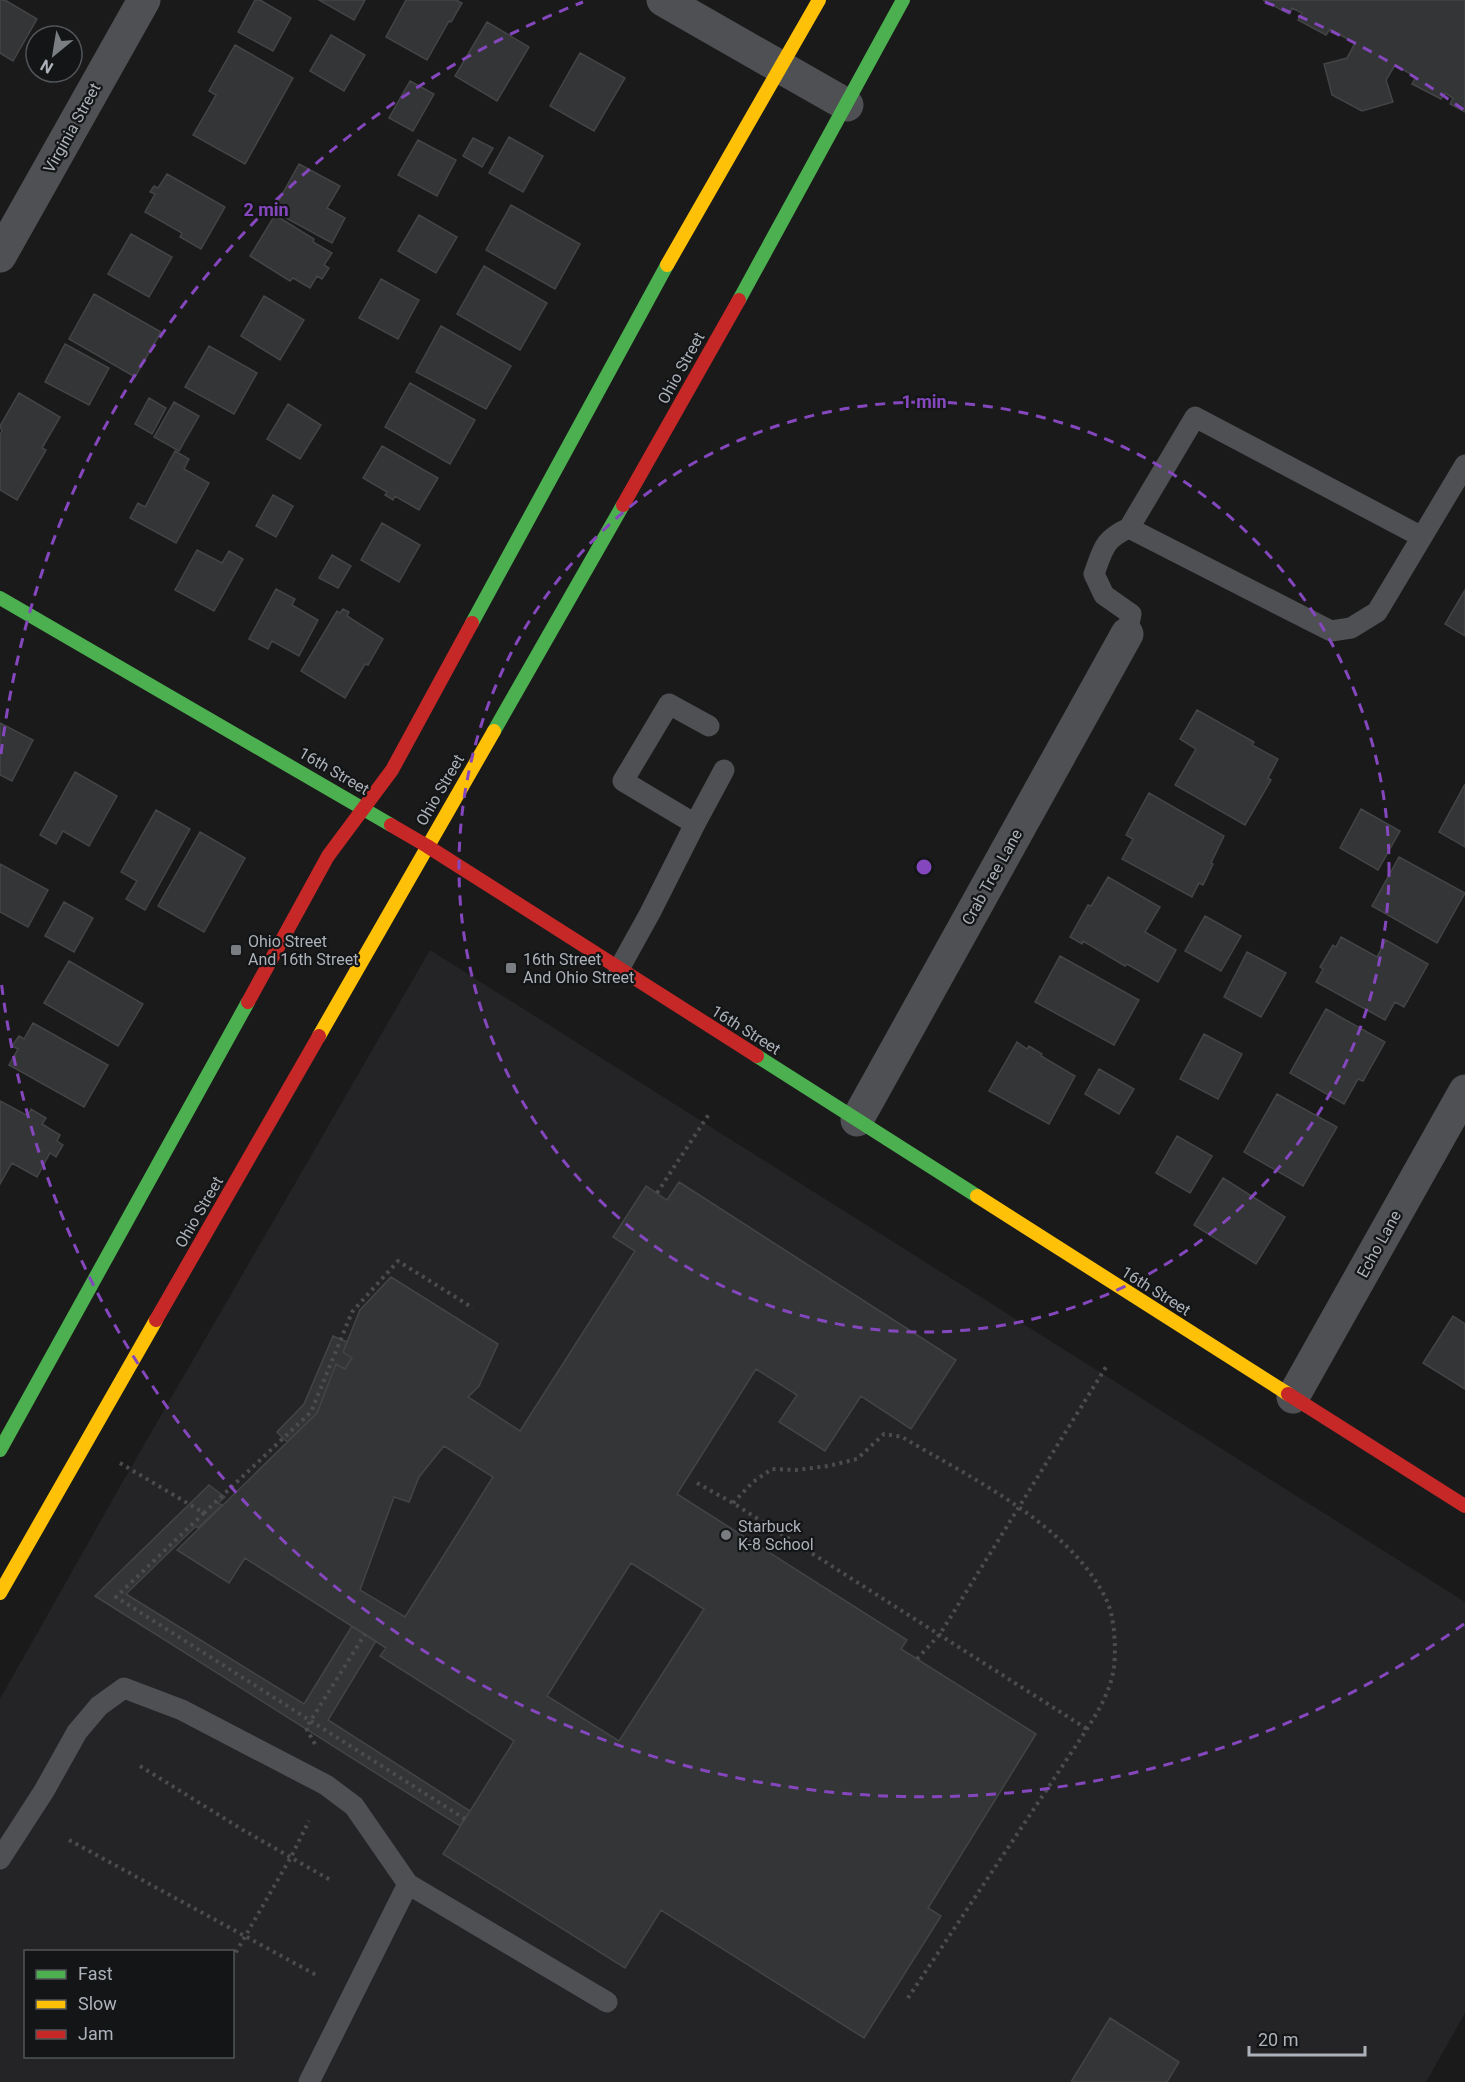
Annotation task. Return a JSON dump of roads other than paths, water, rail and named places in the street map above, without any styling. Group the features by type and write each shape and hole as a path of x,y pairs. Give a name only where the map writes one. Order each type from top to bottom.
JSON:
{"street":[{"name":"Virginia Street","path":"0,256 144,0"},
{"path":"663,0 848,105"},
{"path":"0,1450 328,856 392,770 637,318 819,0"},
{"name":"Ohio Street","path":"0,1593 661,440 848,105 903,0"},
{"name":"16th Street","path":"0,598 427,846 1465,1506"},
{"name":"Crab Tree Lane","path":"857,1120 1127,634"},
{"name":"Echo Lane","path":"1293,1397 1465,1091"}],"lane":[{"path":"1127,634 1131,614 1104,595 1094,574 1103,549 1113,535 1129,528 1195,417 1422,537"},
{"path":"1129,528 1331,631 1351,628 1377,612 1465,465"},
{"path":"694,824 622,780 669,704 709,726"},
{"path":"619,969 724,770"},
{"path":"0,1858 44,1791 77,1732 99,1706 124,1688 182,1710 326,1785 354,1806 408,1884 607,2002"},
{"path":"309,2082 408,1884"}],"place":[{"name":"Ohio Street And 16th Street","path":"236,950"},
{"name":"16th Street And Ohio Street","path":"511,968"},
{"name":"Starbuck K-8 School","path":"726,1535"}]}
